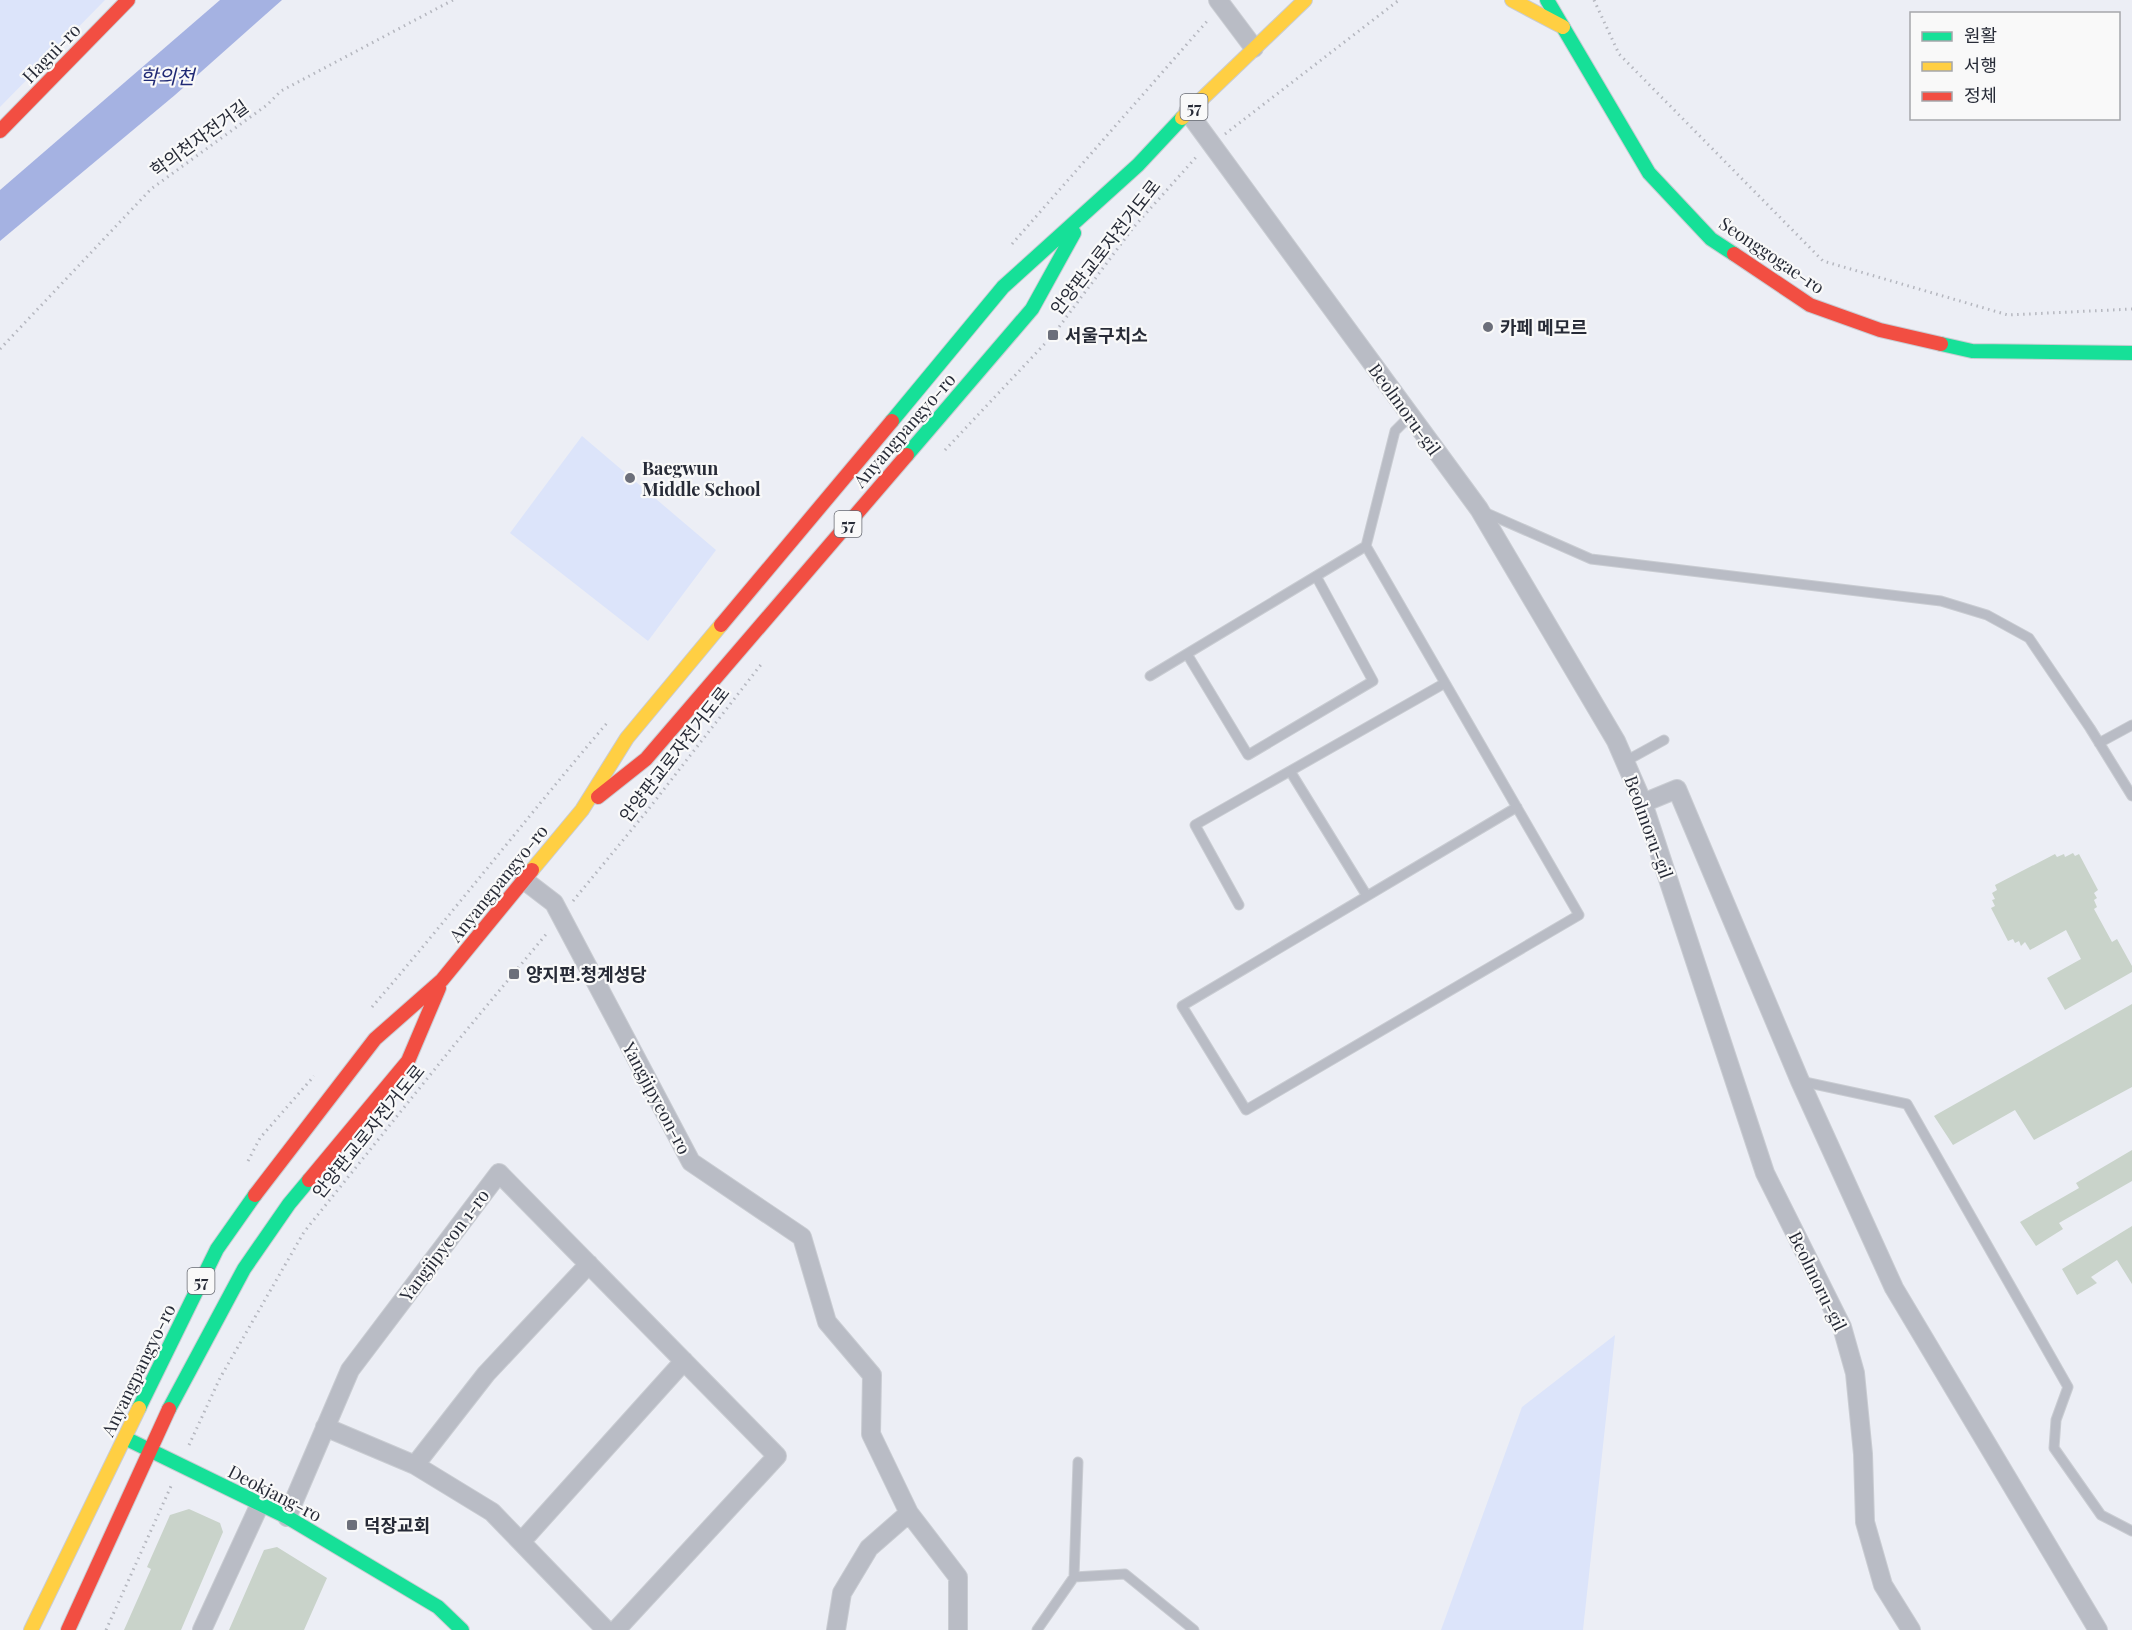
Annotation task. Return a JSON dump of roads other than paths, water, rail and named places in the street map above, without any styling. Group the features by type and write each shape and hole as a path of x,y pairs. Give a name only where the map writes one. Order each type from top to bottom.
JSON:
{"main road":[{"name":"Hagui-ro","path":"0,131 128,0"},
{"name":"Anyangpangyo-ro","path":"31,1630 217,1249 262,1185 375,1039 442,980 582,810 627,738 1003,287 1138,165 1188,112 1305,0"},
{"path":"1512,0 1563,27"},
{"name":"Seonggogae-ro","path":"1547,0 1649,173 1711,239 1810,305 1880,330 1972,351 2132,353"},
{"path":"1559,0 1563,27"},
{"name":"Anyangpangyo-ro","path":"582,810 646,759 1032,309 1084,214"},
{"name":"Anyangpangyo-ro","path":"68,1630 166,1414 244,1269 289,1204 408,1061 442,980"},
{"name":"Deokjang-ro","path":"124,1438 286,1517 429,1602 462,1630"}],"street":[{"path":"1218,0 1254,48"},
{"name":"Beolmoru-gil","path":"1188,112 1479,509 1616,741 1643,803 1765,1173 1842,1327 1855,1373 1863,1454 1865,1522 1883,1585 1911,1630"},
{"path":"1643,803 1677,789 1800,1081 1894,1288 2098,1630"},
{"name":"Yangjipyeon-ro","path":"524,880 554,903 691,1162 802,1237 827,1322 872,1375 871,1434 909,1513 958,1577 958,1630"},
{"name":"Yangjipyeon 1-ro","path":"286,1517 350,1370 499,1173 777,1456 616,1630"},
{"path":"415,1465 486,1374 589,1264"},
{"path":"521,1542 684,1361"},
{"path":"325,1427 415,1465 492,1512 606,1630"},
{"path":"202,1630 260,1504"},
{"path":"836,1630 842,1593 869,1548 909,1513"}],"lane":[{"path":"1410,416 1395,431 1366,546 1517,807 1579,915 1246,1110 1182,1005 1517,807"},
{"path":"1479,509 1591,559 1941,601 1988,615 2029,638 2132,796"},
{"path":"1150,676 1366,546"},
{"path":"1187,654 1248,755 1373,681 1316,576"},
{"path":"1239,905 1196,825 1445,683"},
{"path":"2099,743 2132,725"},
{"path":"1624,762 1664,740"},
{"path":"1290,771 1367,896"},
{"path":"1800,1081 1907,1104 2068,1387 2056,1420 2054,1448 2101,1515 2132,1531"},
{"path":"1036,1630 1074,1577 1078,1462"},
{"path":"1074,1577 1125,1574 1194,1630"}],"water":[{"name":"학의천","path":"220,0 282,0 175,95 0,241 0,190"}],"place":[{"name":"카페 메모르","path":"1488,327"},
{"name":"서울구치소","path":"1053,335"},
{"name":"Baegwun Middle School","path":"630,478"},
{"name":"양지편.청계성당","path":"514,974"},
{"name":"덕장교회","path":"352,1525"}]}
